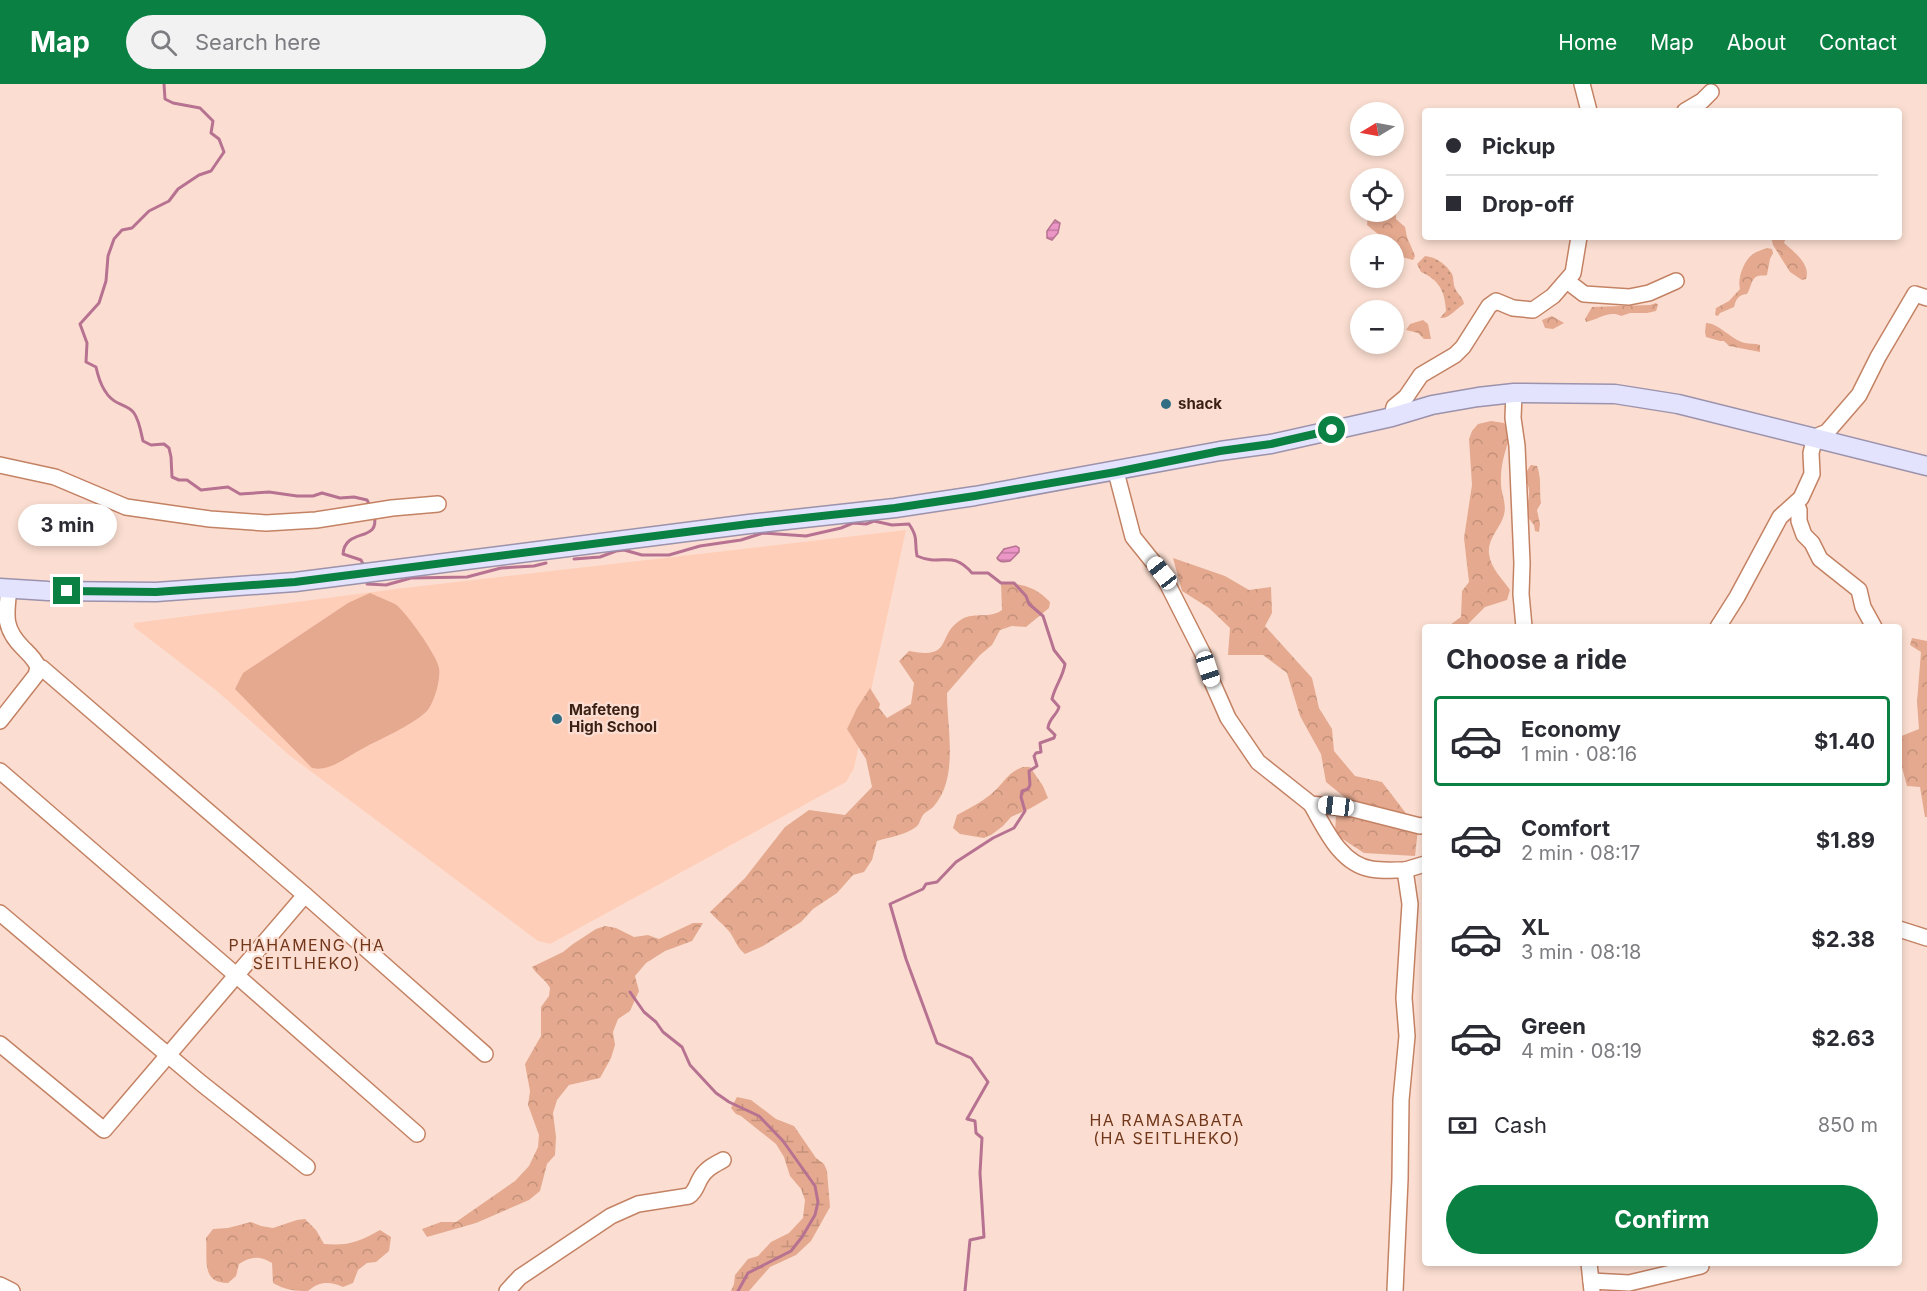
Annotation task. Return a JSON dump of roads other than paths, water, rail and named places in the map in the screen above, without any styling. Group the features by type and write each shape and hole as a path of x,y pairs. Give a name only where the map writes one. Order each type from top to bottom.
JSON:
{"main road":[{"path":"4,589 156,592 295,582 749,524 895,508 1271,444 1392,417 1432,405 1514,393 1614,394 1678,404 1927,466"}],"street":[{"path":"1582,84 1588,108"},
{"path":"1691,108 1712,92"},
{"path":"1392,417 1394,407 1406,397 1421,375 1455,356 1463,347 1489,306 1496,301 1513,308 1533,310 1552,296 1573,273 1578,240"},
{"path":"1567,281 1584,294 1629,297 1649,293 1676,281"},
{"path":"1720,624 1737,597 1772,528 1780,517 1801,498 1812,474 1811,453 1815,437 1827,432 1859,394 1915,294 1927,298"},
{"path":"1514,393 1513,418 1517,446 1524,624"},
{"path":"0,465 56,477 126,507 210,519 266,523 316,520 392,508 438,504"},
{"path":"1116,472 1134,537 1162,573 1203,654 1228,718 1258,762 1311,804 1332,840 1348,859 1369,869 1405,870 1422,865"},
{"path":"1796,504 1804,535 1812,543 1820,559 1859,590 1863,607 1872,624"},
{"path":"0,722 36,675 38,667 35,659 13,638 3,623 4,589"},
{"path":"38,667 96,713 485,1054"},
{"path":"0,771 417,1134"},
{"path":"1311,804 1336,806 1422,826"},
{"path":"1395,1291 1401,1100 1407,1036 1404,998 1410,904 1405,870"},
{"path":"0,1044 104,1130 305,895"},
{"path":"0,912 169,1055 307,1167"},
{"path":"1902,930 1927,938"},
{"path":"507,1291 520,1277 611,1216 638,1204 689,1196 694,1192 700,1178 708,1168 723,1160"},
{"path":"1589,1266 1591,1286 1629,1283 1701,1266"},
{"path":"0,1285 12,1291"}],"waterway":[{"path":"164,84 165,99 173,103 200,108 213,121 211,133 219,139 224,152 211,171 199,175 178,189 169,201 149,211 132,228 122,230 114,239 108,256 106,281 99,303 80,324 87,343 86,362 96,367 106,393 134,413 143,441 151,445 164,444 169,448 172,477 187,480 201,490 228,487 240,494 269,492 313,496 322,493 340,498 354,497 367,500 370,506"},
{"path":"363,564 361,560 343,554 350,540 372,529 375,524 374,515"},
{"path":"574,559 600,557 624,550 642,555 669,555 700,546 741,540 763,533 806,536 853,523 866,524 874,521 892,525 909,524 915,537 917,556 933,560 952,560 965,566 972,573 988,573 1001,583 1014,583 1026,596 1029,604 1043,616 1054,650 1065,664 1052,699 1059,707 1048,728 1055,735 1054,738 1040,743 1041,752 1034,756 1037,766 1029,771 1030,785 1028,789 1022,791 1021,797 1025,811 1014,828 993,838 956,862 937,882 926,884 923,889 890,904 906,959 937,1043 971,1058 988,1082 967,1119 975,1121 976,1133 982,1138 980,1173 984,1237 970,1240 965,1291"},
{"path":"367,584 386,585 411,578 467,577 501,568 546,563"},
{"path":"630,992 644,1012 656,1022 663,1032 682,1047 690,1065 716,1093 729,1102 759,1116 783,1141 815,1186 818,1202 815,1215 802,1237 791,1251 748,1273 738,1291"}],"place":[{"name":"shack","path":"1166,404"},
{"name":"Mafeteng High School","path":"557,719"}],"district":[{"name":"PHAHAMENG (HA SEITLHEKO)","path":"307,954"},
{"name":"HA RAMASABATA (HA SEITLHEKO)","path":"1167,1129"}]}
